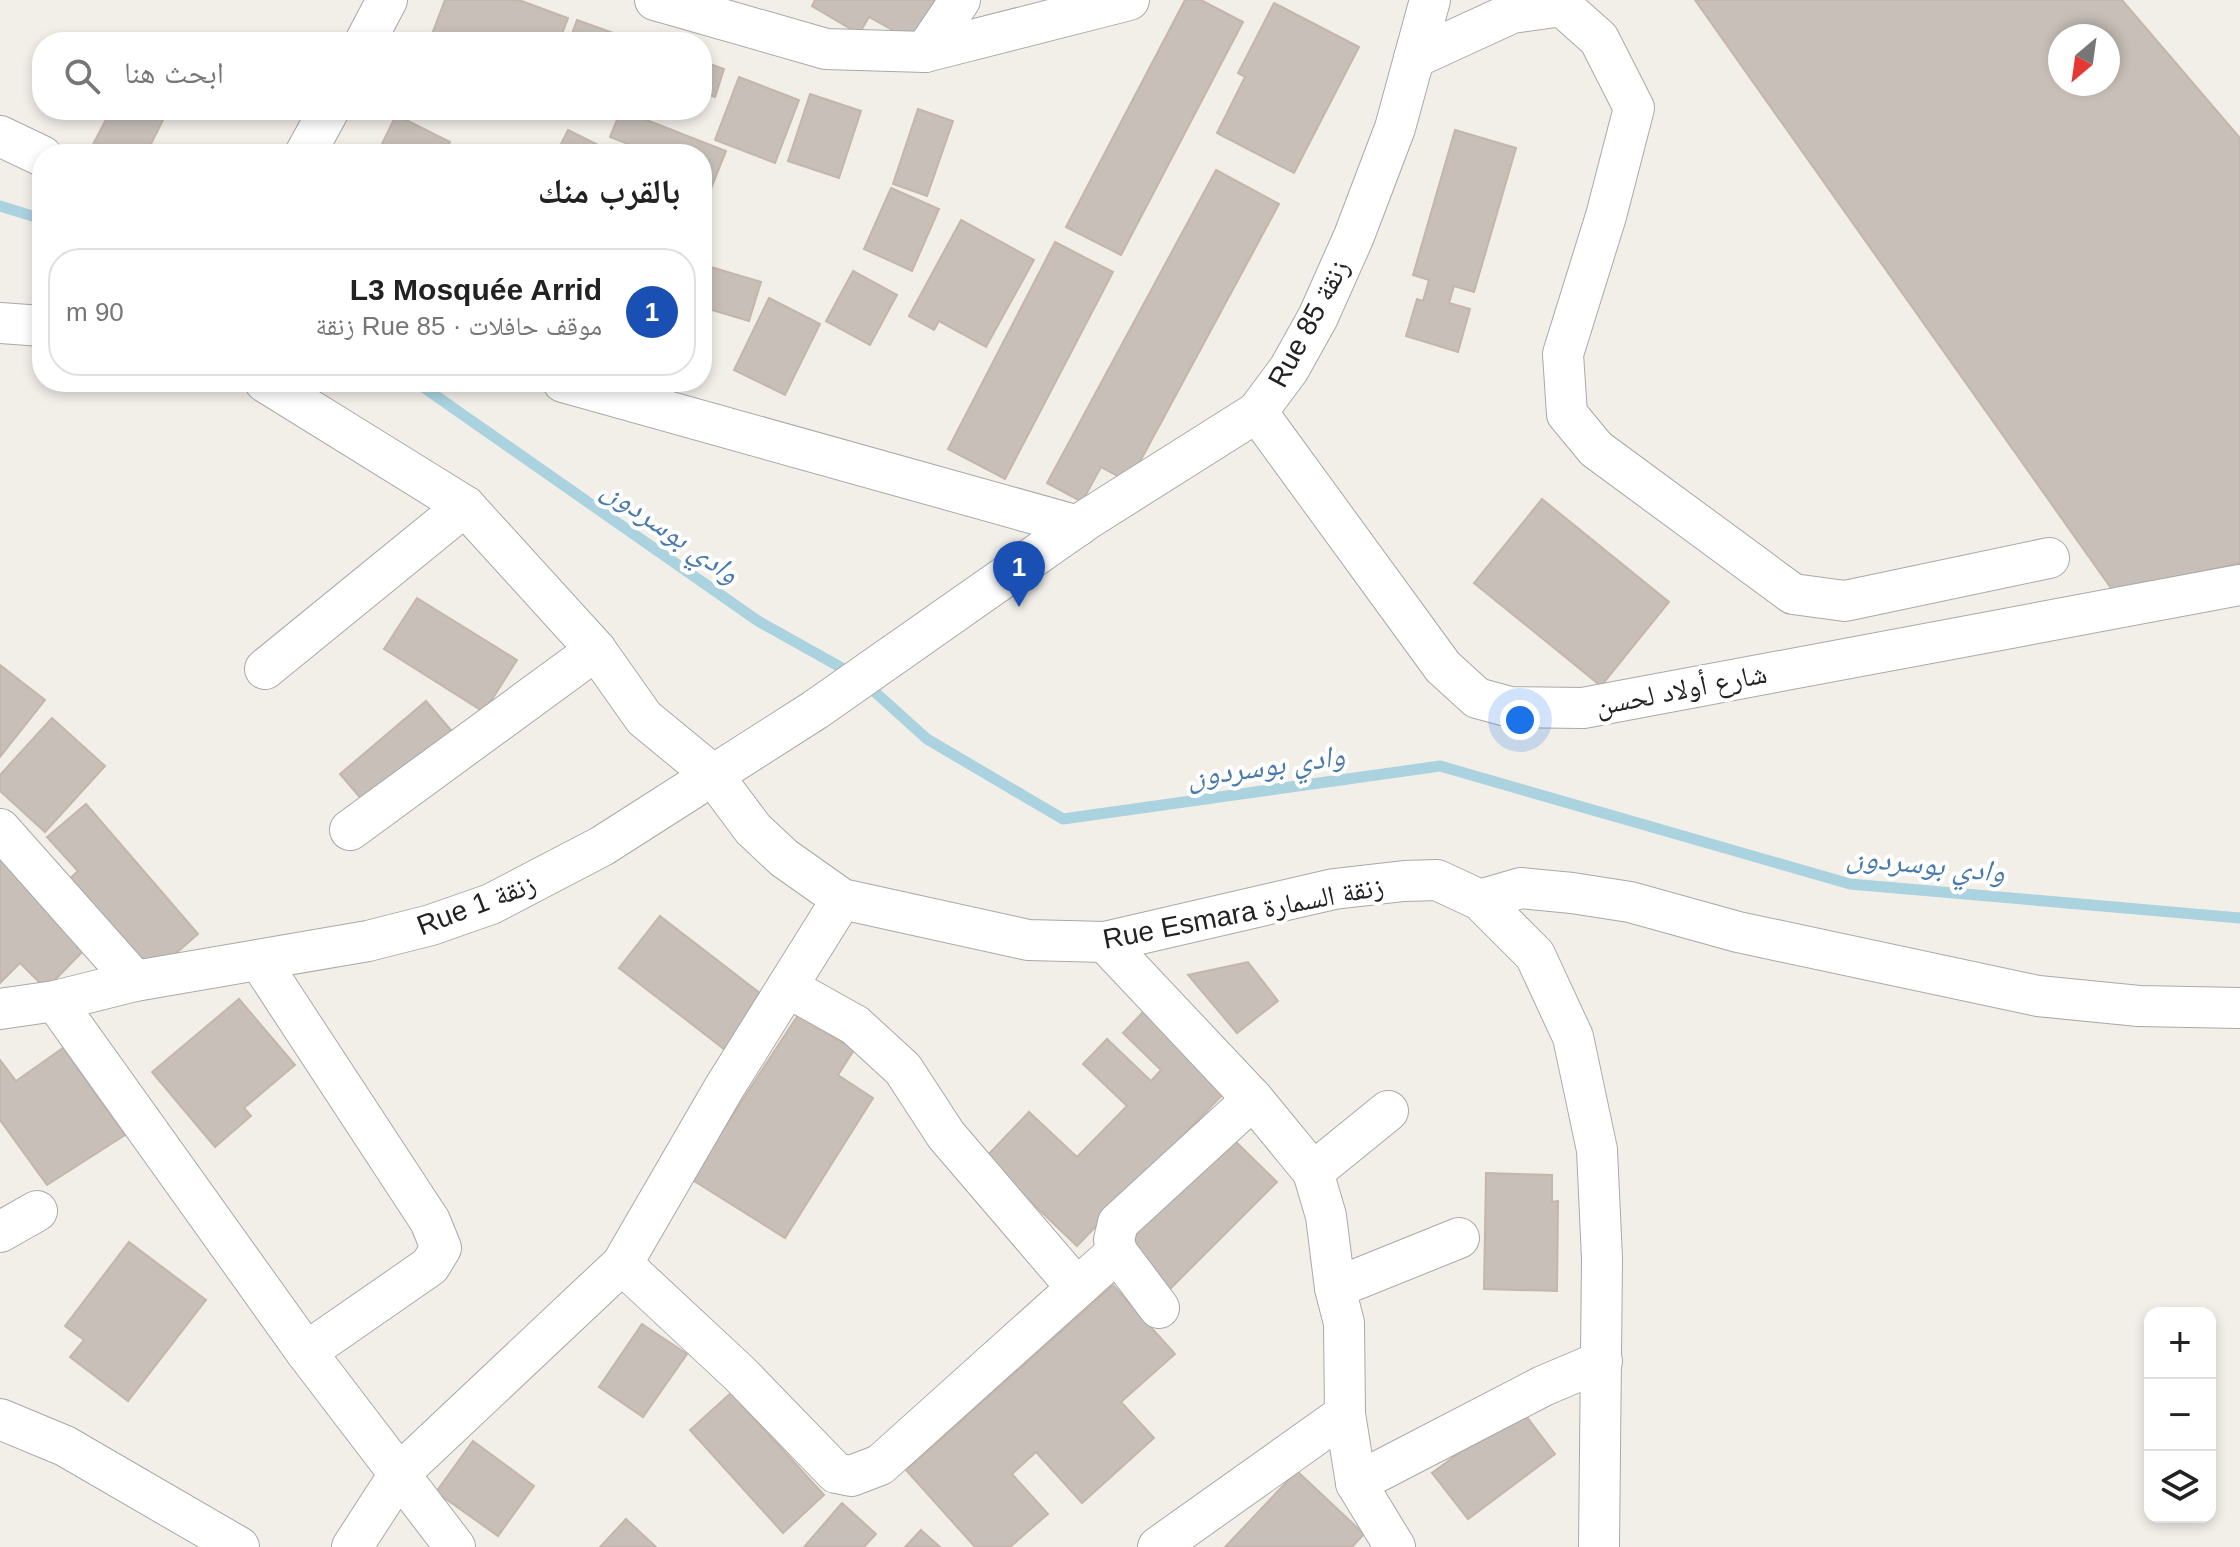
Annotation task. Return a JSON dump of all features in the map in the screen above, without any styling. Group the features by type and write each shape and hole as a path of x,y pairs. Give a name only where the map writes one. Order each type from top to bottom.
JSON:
{"street":[{"path":"370,32 387,0"},
{"path":"655,0 826,49 925,52 1129,0"},
{"path":"925,52 960,0"},
{"name":"Rue 85 زنقة","path":"895,653 1078,526 1257,412 1289,369 1318,317 1354,236 1395,128 1430,0"},
{"path":"1414,58 1512,13 1562,6 1599,39 1634,108 1606,216 1563,354 1567,414 1596,449 1793,594 1845,601 2049,558"},
{"path":"310,144 324,120"},
{"path":"0,136 32,151"},
{"path":"0,323 32,325"},
{"name":"Rue Esmara زنقة السمارة","path":"281,392 465,506 596,650 644,718 712,774 753,829 784,858 842,899 1028,940 1105,942 1334,889 1404,881 1437,880 1480,900 1535,955 1573,1037 1597,1150 1602,1361 1599,1547"},
{"path":"599,392 1078,526"},
{"name":"شارع أولاد لحسن","path":"1257,412 1443,667 1477,698 1510,707 1583,708 2240,585"},
{"path":"265,669 465,506"},
{"path":"350,830 596,650"},
{"name":"Rue زنقة 1","path":"0,1009 55,1001 135,981 393,934 491,904 602,846 815,710 895,653"},
{"path":"0,829 135,981"},
{"path":"1480,900 1521,888 1572,893 1630,902 1738,932 2038,996 2139,1006 2240,1008"},
{"path":"352,1547 400,1473 622,1264 842,899"},
{"path":"1105,942 1253,1099 1313,1172 1326,1216 1335,1288 1344,1323 1345,1414 1356,1483 1395,1547"},
{"path":"259,960 430,1221 441,1248 430,1266 306,1352"},
{"path":"787,987 855,1025 903,1069 946,1135 1077,1288"},
{"path":"55,1001 306,1352 455,1547"},
{"path":"1159,1308 1117,1252 1114,1240 1118,1223 1253,1099"},
{"path":"1313,1172 1388,1111"},
{"path":"0,1232 37,1211"},
{"path":"1335,1288 1459,1238"},
{"path":"622,1264 740,1374 821,1460 836,1473 851,1476 880,1465 1117,1252"},
{"path":"1356,1483 1543,1386 1602,1361"},
{"path":"1158,1547 1345,1414"},
{"path":"0,1419 65,1446 239,1547"}],"building":[{"path":"445,0 519,0 568,18 563,32 433,32"},
{"path":"815,0 945,0 919,45 869,17 859,34 812,6"},
{"path":"1185,0 1201,0 1243,22 1121,255 1066,227"},
{"path":"1695,0 2122,0 2240,138 2240,563 2113,591"},
{"path":"1274,3 1359,47 1294,173 1217,133 1245,77 1238,73"},
{"path":"577,20 611,32 573,32"},
{"path":"712,65 724,69 715,97 712,96"},
{"path":"739,77 799,100 775,163 715,140"},
{"path":"810,94 861,111 839,178 788,161"},
{"path":"918,109 953,121 927,196 893,184"},
{"path":"106,120 163,120 151,144 93,144"},
{"path":"394,120 406,120 450,142 449,144 382,144"},
{"path":"617,120 647,120 708,144 628,144 610,137"},
{"path":"568,130 596,144 561,144"},
{"path":"1455,130 1516,148 1474,292 1454,286 1449,303 1470,309 1458,352 1406,336 1417,299 1423,301 1429,280 1413,275"},
{"path":"712,146 726,151 712,186"},
{"path":"1216,170 1279,204 1129,482 1101,467 1082,502 1047,483"},
{"path":"891,188 939,209 912,271 864,249"},
{"path":"961,220 1034,260 986,347 939,321 934,330 909,316"},
{"path":"1055,242 1113,272 1005,479 948,449"},
{"path":"712,267 761,282 749,321 712,310"},
{"path":"853,271 897,295 870,345 826,321"},
{"path":"769,298 820,324 785,395 734,370"},
{"path":"1542,499 1669,602 1601,686 1474,583"},
{"path":"417,598 517,660 484,712 384,649"},
{"path":"0,665 45,700 0,757"},
{"path":"426,701 456,736 370,809 340,774"},
{"path":"52,718 105,766 45,832 0,791 0,775"},
{"path":"86,804 198,934 149,977 67,881 78,871 47,837"},
{"path":"0,859 88,946 46,989 20,963 0,983"},
{"path":"660,916 765,997 724,1049 619,968"},
{"path":"1248,962 1278,1001 1237,1033 1188,975"},
{"path":"239,999 295,1065 244,1108 251,1116 215,1147 152,1072"},
{"path":"1143,1012 1226,1091 1077,1246 985,1158 1029,1112 1077,1157 1127,1106 1083,1064 1107,1039 1151,1081 1161,1070 1123,1033"},
{"path":"798,1015 854,1050 838,1075 873,1098 785,1238 691,1179"},
{"path":"63,1048 125,1135 47,1185 0,1120 0,1060 16,1081"},
{"path":"1231,1137 1277,1182 1169,1290 1123,1245"},
{"path":"1486,1173 1552,1175 1552,1202 1558,1201 1557,1291 1484,1289"},
{"path":"129,1242 206,1300 128,1401 70,1357 84,1340 65,1326"},
{"path":"1113,1285 1175,1354 1121,1402 1154,1438 1082,1503 1036,1452 1012,1474 1048,1514 1010,1547 975,1547 906,1470"},
{"path":"642,1324 687,1354 643,1417 599,1387"},
{"path":"731,1393 824,1495 783,1533 690,1430"},
{"path":"1520,1408 1555,1454 1468,1519 1432,1473"},
{"path":"473,1441 534,1486 498,1536 436,1492"},
{"path":"1297,1471 1364,1534 1352,1547 1225,1547"},
{"path":"842,1503 876,1534 864,1547 804,1547"},
{"path":"626,1519 656,1547 600,1547"},
{"path":"921,1530 940,1547 905,1547"}],"waterway":[{"name":"وادي بوسردون","path":"0,206 32,216"},
{"name":"وادي بوسردون","path":"430,392 758,621 851,673"},
{"name":"وادي بوسردون","path":"865,683 927,739 1063,819 1440,766 1850,884 2240,918"}],"place":[{"name":"L3 Mosquée Arrid","path":"1019,607"}]}
